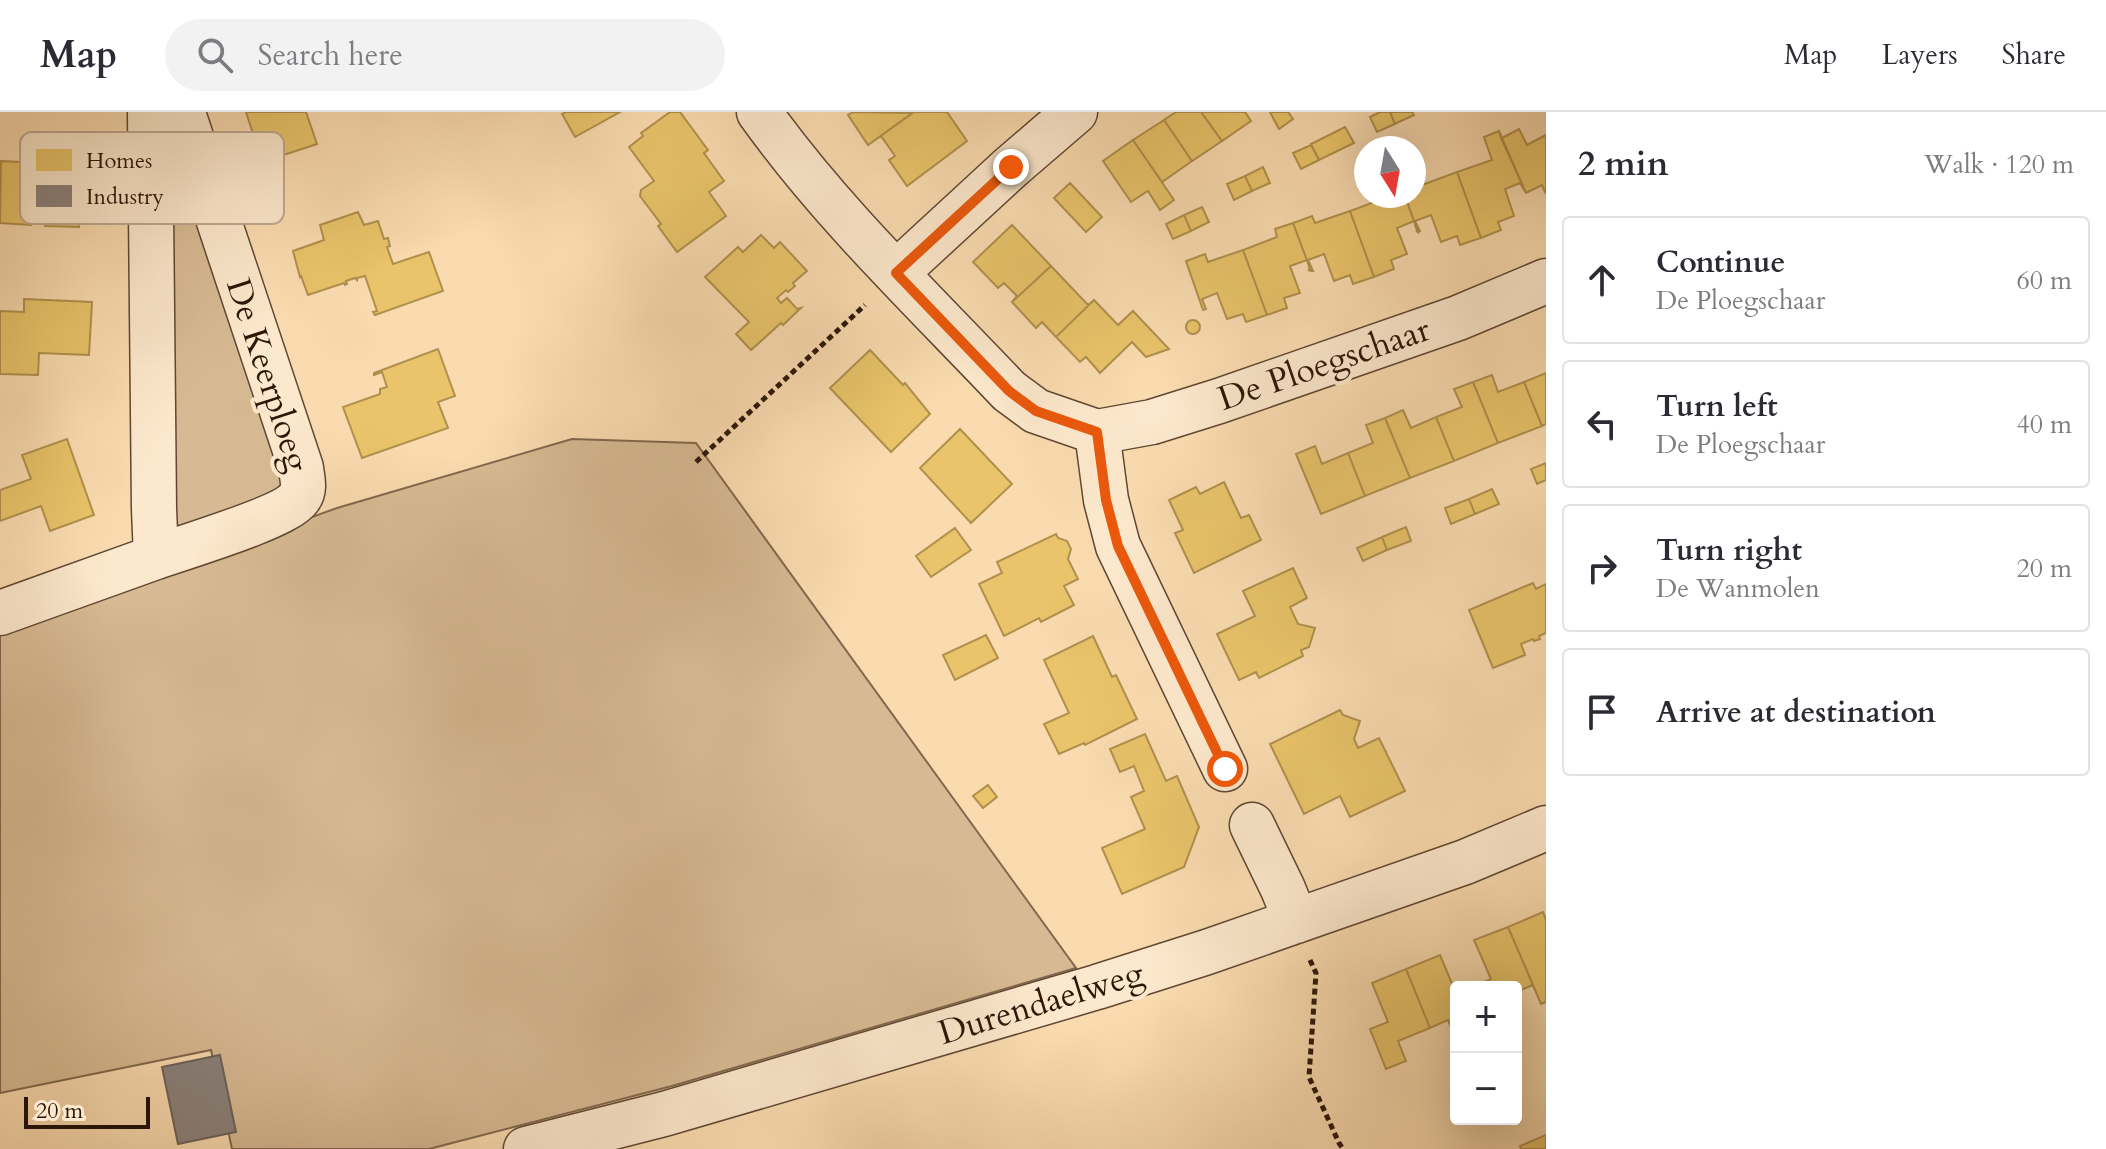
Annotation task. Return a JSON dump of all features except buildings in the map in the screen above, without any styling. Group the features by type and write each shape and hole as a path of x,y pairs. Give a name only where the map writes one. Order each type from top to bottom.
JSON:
{"street":[{"path":"150,112 150,132"},
{"name":"De Keerploeg","path":"172,112 183,113 189,132"},
{"name":"De Ploegschaar","path":"759,112 786,150 854,229 1009,391 1036,411 1097,432 1152,422 1219,401 1458,318 1546,281"},
{"path":"897,274 1011,167 1075,112"},
{"path":"151,224 156,557"},
{"name":"De Keerploeg","path":"0,613 279,513 299,499 304,488 301,468 220,224"},
{"path":"1097,432 1106,500 1118,546 1225,769"},
{"path":"1252,825 1296,921"},
{"name":"Durendaelweg","path":"526,1149 664,1114 1097,987 1465,862 1546,828"}],"path":[{"path":"696,462 897,274"},
{"path":"1296,921 1316,973 1309,1077 1343,1149"}],"shaded area":[{"path":"170,224 201,224 286,476 281,488 270,498 183,528 176,524"},
{"path":"572,439 696,443 1076,968 672,1086 429,1149 232,1149 211,1050 0,1093 0,629 337,508"}],"route":[{"path":"1011,167 896,273 1009,391 1036,411 1097,432 1106,500 1118,546 1225,769"}]}
